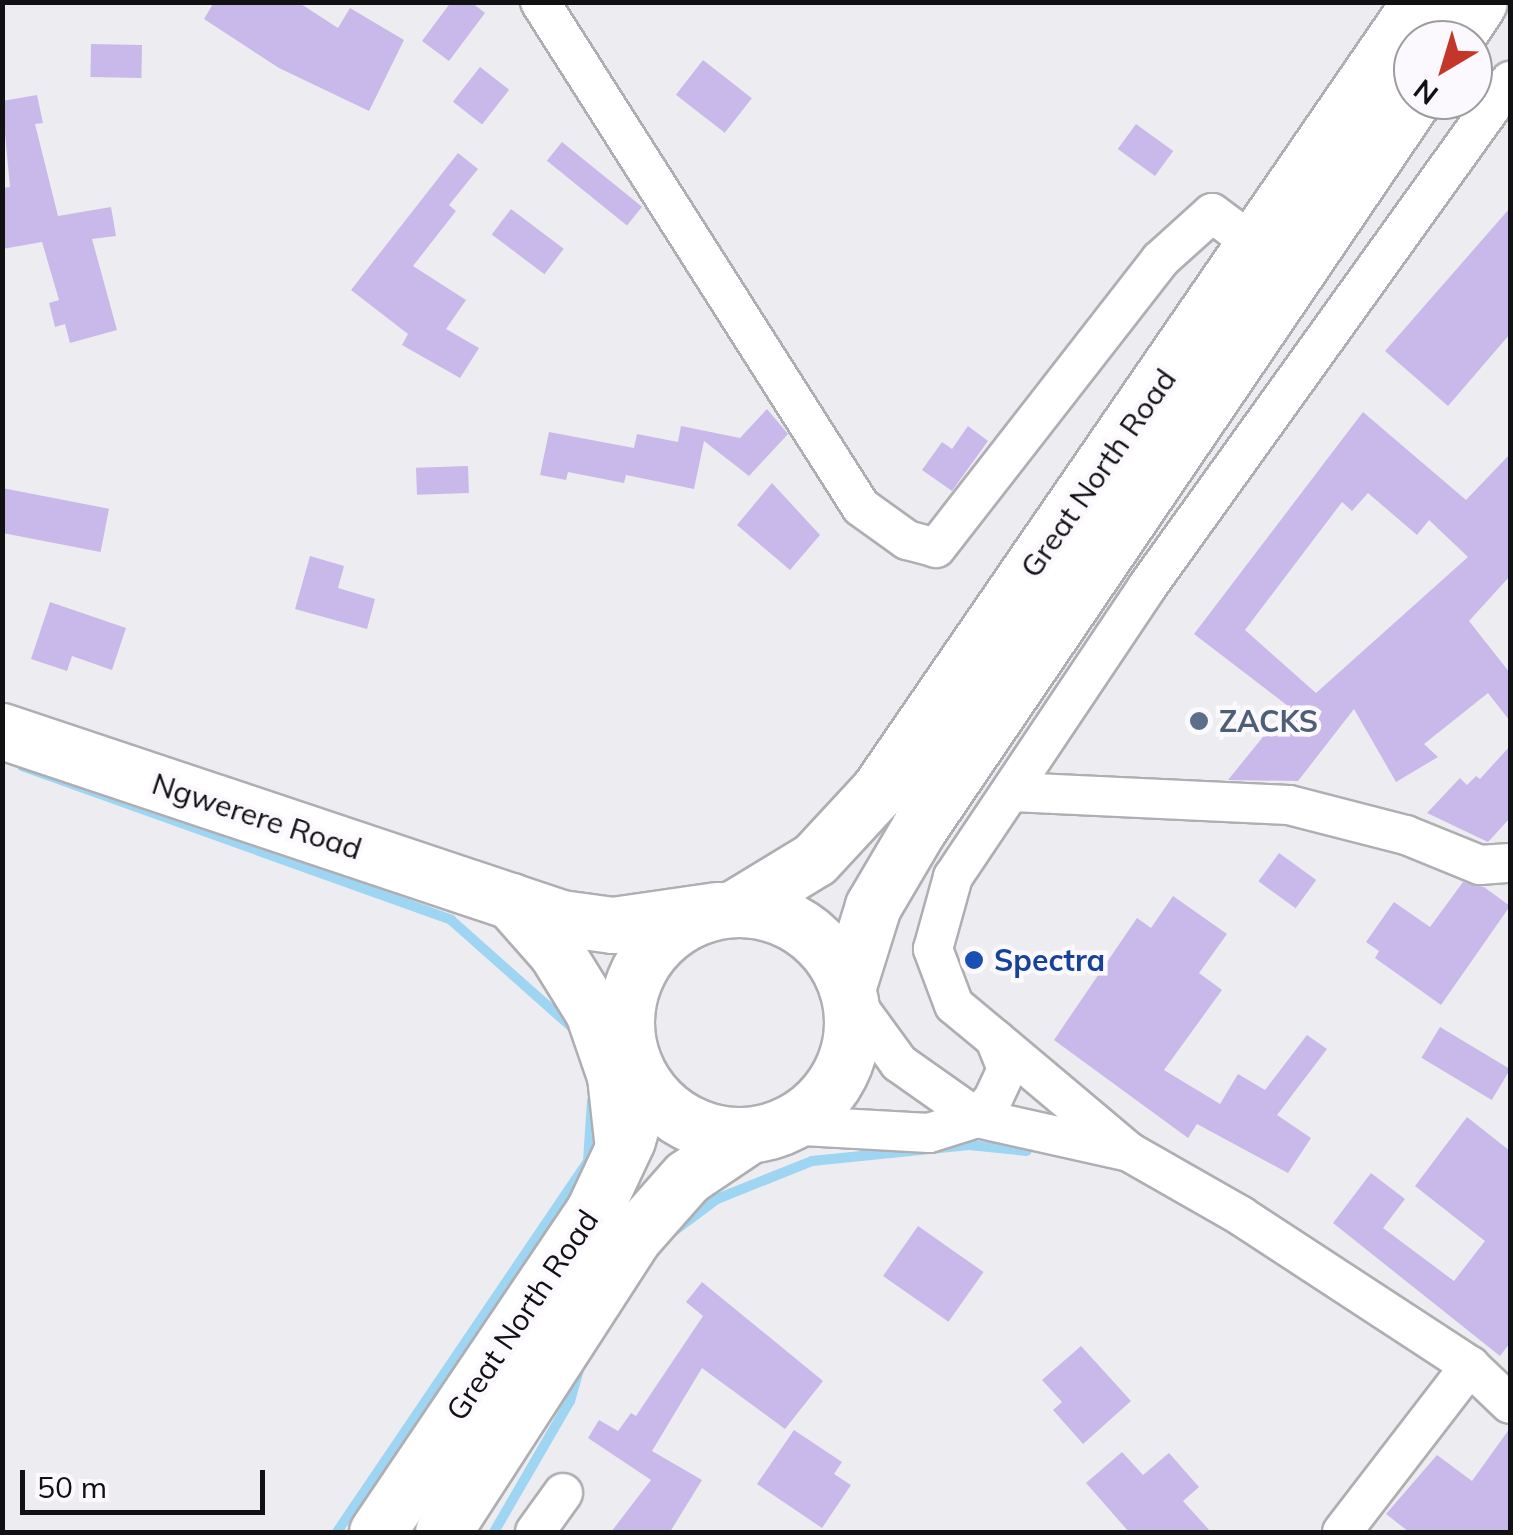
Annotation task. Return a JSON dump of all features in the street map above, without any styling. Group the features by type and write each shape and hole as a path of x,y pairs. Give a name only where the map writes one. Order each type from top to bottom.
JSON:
{"main road":[{"name":"Great North Road","path":"728,908 816,859 850,828 1256,245 1420,2"},
{"name":"Great North Road","path":"847,991 874,906 919,828 1399,120"},
{"name":"Ngwerere Road","path":"2,731 511,902 612,925 728,908"},
{"path":"511,902 556,952 639,1078 688,1126 766,1130 822,1098 842,1070 853,1037 839,965 808,929 728,908 668,937 643,965 626,1017 639,1078"},
{"path":"593,1012 615,1076 623,1148"},
{"name":"Great North Road","path":"377,1532 594,1210 623,1148 639,1078"},
{"name":"Great North Road","path":"443,1532 634,1238 688,1177 766,1130"}],"street":[{"path":"540,2 862,507 907,540 936,548 1160,260 1212,213 1256,245"},
{"path":"1510,81 1158,572 953,877 933,949 954,1006 1130,1152 1241,1216 1470,1366 1510,1404"},
{"path":"1013,792 1289,806 1388,830 1480,865 1510,863"},
{"path":"847,991 899,1063 977,1118 1130,1152"},
{"path":"766,1130 929,1132 977,1118 1007,1069 995,1038"},
{"path":"1342,1532 1470,1366"},
{"path":"535,1532 563,1493"}],"building":[{"path":"214,2 298,2 338,28 350,8 404,40 369,111 279,68 204,19"},
{"path":"451,2 471,2 485,13 449,61 422,41"},
{"path":"91,44 142,45 141,78 90,77"},
{"path":"703,60 752,98 725,133 676,95"},
{"path":"480,67 509,90 482,124 453,102"},
{"path":"37,95 43,123 35,124 58,216 111,207 116,236 92,239 117,330 70,343 65,324 55,327 49,303 59,300 42,242 2,249 2,188 10,187 2,101"},
{"path":"1136,124 1173,151 1155,176 1118,149"},
{"path":"562,142 642,207 627,225 547,161"},
{"path":"458,153 478,169 449,205 456,211 413,266 466,300 446,329 479,348 460,378 402,345 408,334 351,290"},
{"path":"1510,208 1510,334 1448,406 1385,351"},
{"path":"511,209 564,249 544,274 492,235"},
{"path":"767,409 788,434 749,476 704,441 694,489 626,475 624,483 568,472 566,480 540,475 549,432 634,448 637,434 678,442 681,426 740,438"},
{"path":"1363,412 1466,500 1510,454 1510,576 1469,621 1510,673 1510,721 1488,693 1424,744 1438,757 1396,782 1354,709 1298,781 1228,780 1288,706 1194,634","holes":["1368,493 1417,535 1429,520 1468,557 1316,693 1245,630 1342,502 1352,511"]},
{"path":"968,426 988,441 952,491 922,470 942,442 952,449"},
{"path":"468,466 469,493 417,495 416,468"},
{"path":"772,483 820,535 790,570 737,525"},
{"path":"2,488 109,509 101,552 2,533"},
{"path":"310,556 344,566 338,588 375,599 367,629 295,609"},
{"path":"50,602 126,628 112,670 72,656 67,671 31,659"},
{"path":"1510,746 1510,818 1488,842 1427,813 1460,778 1467,785 1476,776 1480,779"},
{"path":"1279,853 1316,880 1296,908 1258,881"},
{"path":"1463,882 1484,887 1510,906 1441,1005 1375,958 1379,951 1366,942 1394,902 1430,927"},
{"path":"1173,896 1227,934 1199,973 1222,990 1164,1070 1220,1104 1238,1074 1265,1090 1307,1035 1327,1049 1277,1115 1311,1138 1288,1173 1197,1124 1188,1138 1054,1040 1137,918 1151,928"},
{"path":"1440,1027 1510,1069 1492,1100 1421,1058"},
{"path":"1467,1117 1510,1151 1510,1343 1500,1356 1333,1223 1371,1173 1405,1199 1383,1228 1454,1281 1485,1241 1415,1186"},
{"path":"918,1226 984,1272 949,1322 883,1276"},
{"path":"702,1282 823,1381 785,1429 702,1368 652,1451 702,1480 670,1532 611,1532 651,1480 588,1438 599,1420 618,1431 631,1413 636,1416 703,1316 686,1302"},
{"path":"1081,1346 1131,1401 1083,1444 1053,1410 1062,1402 1042,1380"},
{"path":"1510,1428 1510,1532 1409,1532 1386,1514 1437,1455 1472,1481"},
{"path":"794,1430 842,1462 834,1474 851,1485 822,1528 757,1484"},
{"path":"1122,1452 1143,1475 1169,1453 1199,1487 1183,1501 1211,1532 1129,1532 1086,1483"}],"waterway":[{"path":"22,766 451,920 576,1031"},
{"path":"337,1532 588,1161 592,1100"},
{"path":"670,1234 717,1199 812,1161 969,1145 1027,1151"},
{"path":"494,1532 570,1401 580,1365"}],"place":[{"name":"ZACKS","path":"1199,721"},
{"name":"Spectra","path":"974,960"}]}
